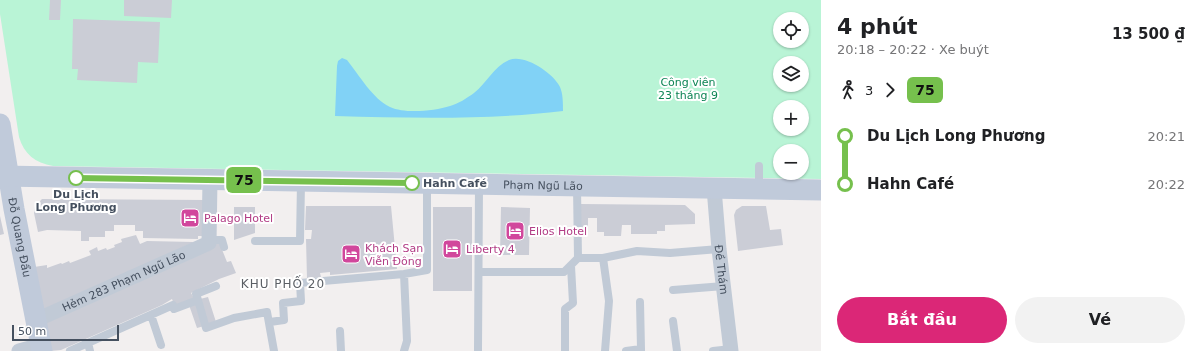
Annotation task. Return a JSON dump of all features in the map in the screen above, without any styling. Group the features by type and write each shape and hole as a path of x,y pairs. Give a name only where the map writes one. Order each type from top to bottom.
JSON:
{"main road":[{"name":"Ðỗ Quang Ðẩu","path":"0,124 4,176 42,348"},
{"name":"Phạm Ngũ Lão","path":"4,176 821,190"}],"street":[{"path":"209,240 210,180"},
{"name":"Ðề Thám","path":"714,188 731,350"},
{"name":"Hẻm 283 Phạm Ngũ Lão","path":"36,320 209,242 209,240"},
{"path":"19,351 42,348"}],"lane":[{"path":"758,189 759,166"},
{"path":"255,241 300,241 301,182"},
{"path":"270,322 284,320 283,303 301,301 300,283 404,274 427,270 427,183"},
{"path":"478,351 479,184"},
{"path":"479,272 564,272 571,266 578,258 577,186"},
{"path":"209,240 222,240 224,247"},
{"path":"578,258 603,258 637,251 670,253 720,249"},
{"path":"603,258 609,301 605,351"},
{"path":"565,351 565,309 573,302 571,266"},
{"path":"404,274 407,341 404,351"},
{"path":"216,286 196,294 206,328 234,318 267,312 274,351"},
{"path":"672,290 724,286"},
{"path":"70,351 89,347 151,314 173,305 174,309 198,300"},
{"path":"626,351 641,350 640,302"},
{"path":"151,314 162,346"},
{"path":"674,321 677,351"},
{"path":"340,331 341,351"},
{"path":"713,351 731,350"}],"green space":[{"name":"Công viên 23 tháng 9","path":"0,0 821,0 821,179 809,179 809,144 773,144 773,178 53,166 41,163 31,157 21,143 0,14"}],"water":[{"path":"342,58 347,60 372,93 384,103 396,109 411,111 443,108 456,104 474,93 503,63 515,59 523,60 538,66 545,71 560,87 562,93 563,111 478,117 421,118 335,116 337,66 338,61"}],"building":[{"path":"50,0 61,0 60,20 49,20"},
{"path":"124,0 172,0 171,18 124,16"},
{"path":"73,19 160,22 158,63 138,62 137,83 77,80 78,69 72,69"},
{"path":"42,199 207,200 206,236 198,236 198,239 143,238 143,231 135,231 135,225 114,225 114,231 105,231 105,237 89,237 89,241 81,241 81,231 47,230 38,232 34,213 35,206"},
{"path":"581,204 685,205 695,214 695,224 665,225 665,231 657,231 657,234 631,234 631,225 622,225 621,236 604,236 604,232 597,232 597,218 588,218 588,228 581,228"},
{"name":"Khách Sạn Viễn Đông","path":"306,206 391,206 397,269 330,275 330,272 320,273 321,277 307,279 306,239 311,239 312,230 305,230"},
{"path":"742,206 766,206 770,230 781,229 783,245 738,251 734,215 736,210"},
{"path":"234,207 255,207 255,233 234,240"},
{"name":"Liberty 4","path":"433,207 472,207 472,291 433,291"},
{"name":"Elios Hotel","path":"501,207 530,208 529,255 500,255"},
{"path":"0,216 4,234 0,235"},
{"path":"136,235 140,244 147,241 194,242 41,312 34,267 47,265 47,268 69,261 70,263 91,255 89,251 97,247 98,251 106,248 107,250 122,242 121,239"},
{"path":"219,242 227,262 231,261 236,273 219,279 191,293 195,300 175,307 172,299 162,305 61,350 50,351 45,321"},
{"path":"208,297 216,322 207,324 200,299"},
{"path":"197,303 204,326 197,328 189,305"}],"bus line":[{"name":"75","path":"76,178 412,183"}],"place":[{"name":"Du Lịch Long Phương","path":"76,178"},
{"name":"Hahn Café","path":"412,183"},
{"name":"Palago Hotel","path":"190,218"},
{"name":"Elios Hotel","path":"515,231"},
{"name":"Liberty 4","path":"452,249"},
{"name":"Khách Sạn Viễn Đông","path":"351,254"}],"district":[{"name":"KHU PHỐ 20","path":"283,284"}]}
